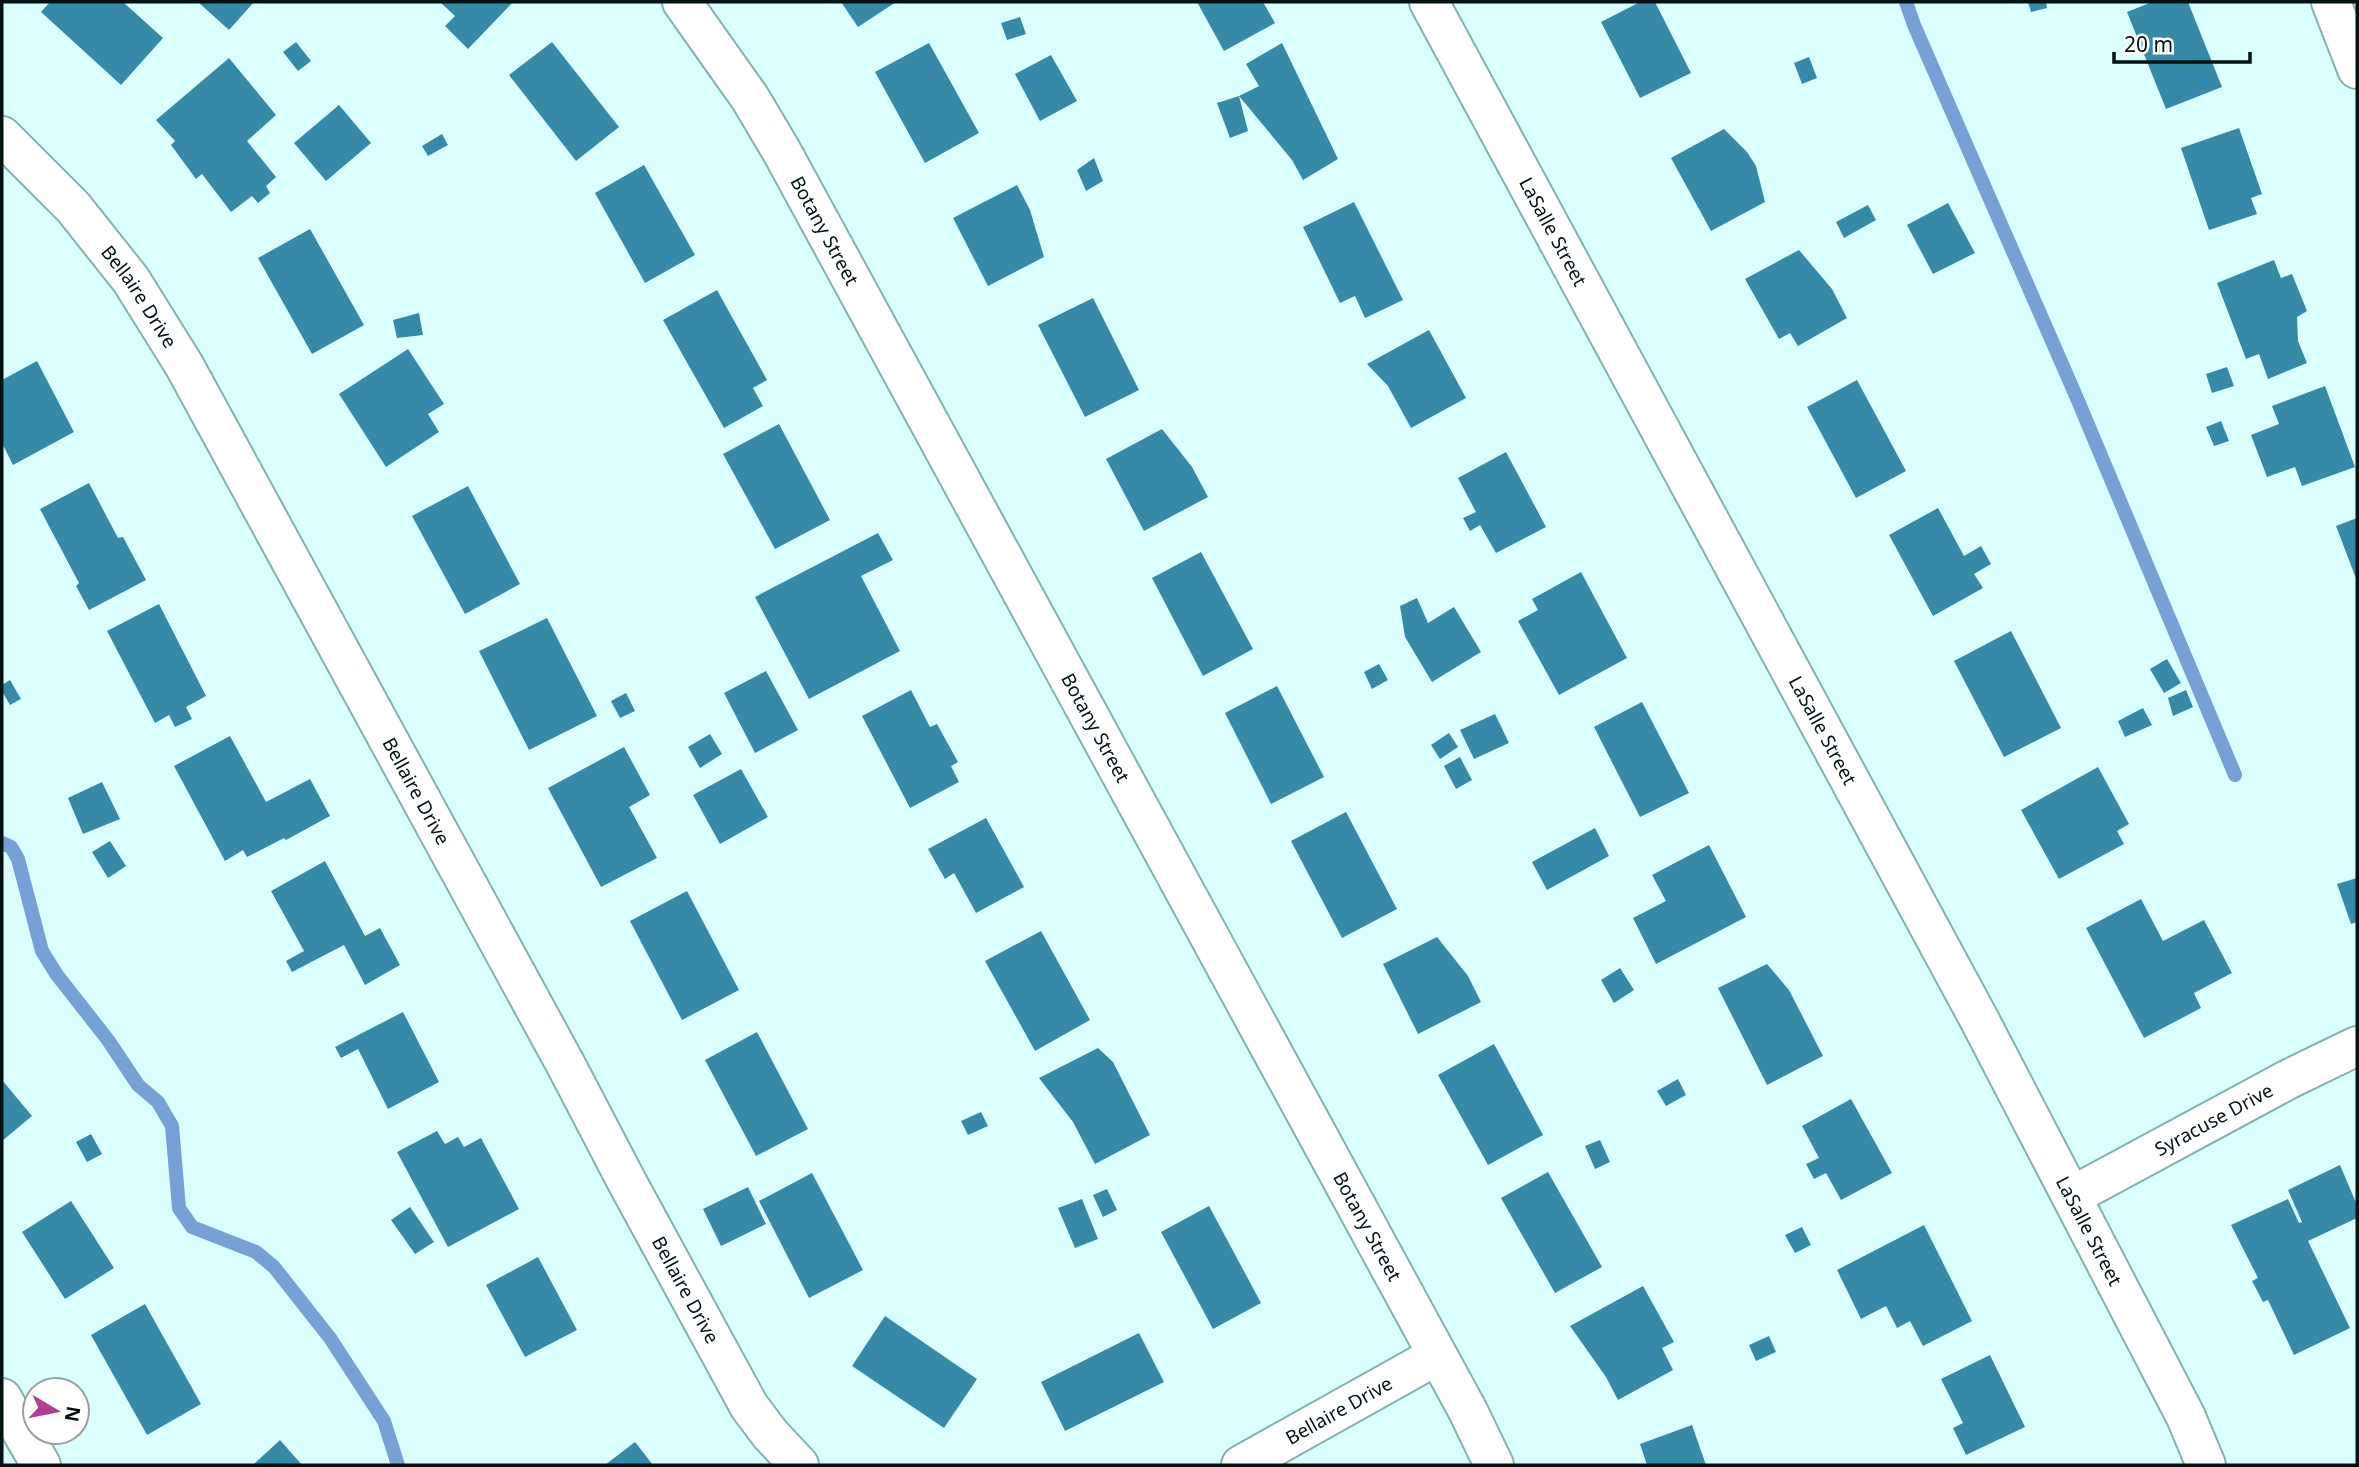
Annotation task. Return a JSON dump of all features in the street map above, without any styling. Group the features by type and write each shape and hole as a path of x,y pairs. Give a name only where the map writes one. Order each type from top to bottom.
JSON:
{"street":[{"name":"Botany Street","path":"682,2 750,97 782,152 1468,1411 1494,1465"},
{"name":"LaSalle Street","path":"1429,2 1979,1019 2186,1417 2206,1465"},
{"path":"2331,2 2357,69"},
{"name":"Bellaire Drive","path":"2,136 81,217 131,280 184,365 749,1406 799,1465"},
{"name":"Syracuse Drive","path":"2072,1196 2357,1046"},
{"name":"Bellaire Drive","path":"1241,1465 1436,1356"},
{"path":"2,1398 41,1465"}],"building":[{"path":"50,2 123,2 163,38 121,85 41,12"},
{"path":"198,2 254,2 229,30"},
{"path":"440,2 513,2 468,49 445,26 455,16"},
{"path":"841,2 896,2 858,27"},
{"path":"1197,2 1263,2 1275,23 1224,51"},
{"path":"1640,2 1655,2 1691,73 1640,98 1601,22"},
{"path":"2028,2 2046,2 2047,8 2031,12"},
{"path":"2152,2 2188,2 2222,87 2166,109 2127,12"},
{"path":"1020,17 1026,34 1007,40 1001,23"},
{"path":"296,42 311,61 298,71 283,52"},
{"path":"552,42 619,127 576,161 509,75"},
{"path":"929,43 979,133 925,163 875,72"},
{"path":"1282,43 1338,159 1303,180 1292,160 1239,96 1259,86 1246,64"},
{"path":"1051,55 1077,101 1040,121 1015,74"},
{"path":"1809,57 1817,78 1802,84 1794,63"},
{"path":"229,58 276,115 247,141 276,177 266,186 270,193 258,203 252,196 231,212 202,174 196,179 171,145 175,141 156,120"},
{"path":"1239,96 1248,131 1230,138 1217,103"},
{"path":"339,105 371,143 326,181 294,143"},
{"path":"2239,128 2262,194 2251,198 2257,214 2209,230 2181,148"},
{"path":"1724,129 1747,152 1756,166 1765,202 1711,231 1671,158"},
{"path":"442,134 448,145 428,156 422,146"},
{"path":"1094,158 1103,181 1086,191 1077,170"},
{"path":"644,165 695,255 645,283 595,193"},
{"path":"1017,185 1030,210 1044,257 988,286 953,218"},
{"path":"1354,202 1403,300 1365,318 1355,296 1340,303 1303,227"},
{"path":"1948,203 1975,253 1933,274 1907,225"},
{"path":"1868,205 1876,220 1844,238 1836,222"},
{"path":"310,229 364,325 312,354 258,258"},
{"path":"1799,250 1832,289 1847,318 1798,346 1790,333 1779,339 1745,279"},
{"path":"2274,260 2281,278 2292,274 2307,311 2297,317 2298,341 2307,363 2268,379 2259,354 2246,359 2217,283"},
{"path":"717,290 767,380 753,388 763,406 724,428 663,320"},
{"path":"1093,298 1139,390 1085,417 1038,325"},
{"path":"419,313 423,335 397,338 393,320"},
{"path":"1429,330 1466,398 1411,428 1388,386 1367,364"},
{"path":"408,349 444,404 428,414 439,432 386,467 339,394"},
{"path":"37,361 74,432 13,465 2,443 2,380"},
{"path":"2227,367 2234,386 2212,393 2206,374"},
{"path":"1857,380 1906,471 1856,498 1807,407"},
{"path":"2325,386 2355,467 2302,486 2295,467 2267,477 2251,435 2279,424 2272,406"},
{"path":"2221,421 2229,441 2214,446 2206,427"},
{"path":"779,424 830,520 775,549 723,454"},
{"path":"1162,429 1192,467 1208,497 1144,531 1106,459"},
{"path":"1506,452 1546,527 1496,553 1480,525 1470,531 1463,518 1476,512 1458,478"},
{"path":"89,483 118,538 123,537 146,580 89,610 76,586 79,583 40,509"},
{"path":"468,486 520,584 465,614 412,516"},
{"path":"1938,508 1964,556 1981,546 1991,564 1974,574 1983,588 1933,616 1889,535"},
{"path":"2357,518 2357,581 2336,526"},
{"path":"878,533 893,560 861,576 900,651 809,699 755,597"},
{"path":"1201,552 1253,649 1203,676 1152,578"},
{"path":"1581,572 1627,658 1559,695 1518,621 1538,610 1532,599"},
{"path":"1417,598 1428,623 1454,607 1481,652 1432,682 1405,637 1400,606"},
{"path":"159,604 206,696 186,707 192,719 175,727 169,715 155,723 107,631"},
{"path":"547,618 597,716 529,750 479,651"},
{"path":"2011,631 2061,728 2004,757 1954,661"},
{"path":"2167,659 2181,683 2164,693 2150,669"},
{"path":"1379,664 1388,680 1372,689 1364,672"},
{"path":"766,671 798,730 755,753 724,693"},
{"path":"10,680 21,699 10,705 2,691 2,685"},
{"path":"1277,686 1324,777 1271,804 1225,713"},
{"path":"911,690 930,727 937,724 958,762 951,766 959,782 910,808 862,716"},
{"path":"2186,690 2193,707 2173,716 2168,698"},
{"path":"626,693 635,711 620,718 611,701"},
{"path":"1642,702 1689,793 1640,817 1594,727"},
{"path":"2143,708 2152,725 2125,737 2118,721"},
{"path":"1495,714 1509,743 1474,759 1460,730"},
{"path":"1449,733 1458,747 1440,759 1431,745"},
{"path":"710,734 722,754 700,768 688,747"},
{"path":"230,736 266,802 310,779 330,816 247,857 243,850 225,861 174,766"},
{"path":"624,747 650,795 629,807 657,858 601,887 548,788"},
{"path":"1460,757 1472,780 1456,789 1444,766"},
{"path":"2098,767 2129,824 2117,831 2124,844 2059,879 2021,810"},
{"path":"741,769 768,817 720,844 693,795"},
{"path":"102,782 120,819 83,834 68,798"},
{"path":"1346,812 1397,909 1342,938 1291,841"},
{"path":"986,818 1024,887 976,913 954,873 945,879 928,849"},
{"path":"1595,828 1609,856 1547,890 1532,862"},
{"path":"110,841 126,866 108,878 92,852"},
{"path":"1709,845 1746,917 1656,964 1633,918 1666,901 1652,875"},
{"path":"325,861 365,936 380,928 400,965 365,985 344,945 292,972 286,961 304,951 271,891"},
{"path":"2357,878 2357,922 2351,924 2337,884"},
{"path":"687,891 739,990 682,1020 630,921"},
{"path":"2141,899 2163,941 2204,920 2232,973 2194,993 2201,1008 2144,1038 2086,928"},
{"path":"1041,931 1090,1020 1035,1051 985,961"},
{"path":"1437,937 1468,976 1481,1002 1418,1034 1383,964"},
{"path":"1767,964 1789,990 1823,1056 1767,1085 1718,988"},
{"path":"1620,968 1634,990 1614,1003 1601,980"},
{"path":"403,1012 439,1082 388,1109 358,1049 341,1058 335,1047"},
{"path":"757,1032 808,1129 756,1156 705,1060"},
{"path":"1494,1044 1543,1135 1488,1165 1438,1075"},
{"path":"1098,1048 1113,1062 1150,1135 1095,1164 1073,1122 1039,1078"},
{"path":"1678,1079 1686,1095 1666,1106 1657,1091"},
{"path":"2,1080 32,1116 2,1141"},
{"path":"1851,1099 1892,1173 1841,1200 1826,1173 1814,1179 1806,1164 1819,1158 1802,1126"},
{"path":"981,1112 988,1126 968,1135 961,1121"},
{"path":"437,1131 445,1144 458,1137 464,1147 481,1138 519,1209 448,1247 397,1152"},
{"path":"91,1134 102,1154 87,1162 76,1142"},
{"path":"1600,1140 1610,1162 1595,1169 1585,1146"},
{"path":"2340,1165 2357,1205 2357,1218 2308,1241 2350,1328 2294,1355 2268,1300 2263,1302 2252,1281 2258,1278 2231,1225 2288,1199 2299,1223 2302,1222 2288,1190"},
{"path":"1548,1172 1602,1267 1555,1293 1501,1198"},
{"path":"812,1173 863,1270 809,1298 759,1201"},
{"path":"748,1187 766,1224 721,1246 703,1209"},
{"path":"1107,1189 1117,1210 1103,1217 1093,1195"},
{"path":"1082,1199 1098,1239 1075,1248 1058,1208"},
{"path":"71,1201 114,1268 65,1299 22,1232"},
{"path":"1209,1206 1261,1303 1213,1329 1161,1232"},
{"path":"410,1207 434,1242 415,1254 391,1220"},
{"path":"1924,1225 1972,1321 1923,1346 1910,1321 1897,1328 1886,1306 1861,1319 1837,1270"},
{"path":"1802,1227 1811,1245 1795,1253 1785,1235"},
{"path":"538,1257 577,1330 525,1357 486,1285"},
{"path":"1643,1286 1674,1342 1662,1348 1673,1370 1618,1400 1606,1377 1570,1326"},
{"path":"145,1304 201,1404 147,1435 91,1335"},
{"path":"885,1316 977,1379 944,1428 852,1366"},
{"path":"1139,1333 1164,1382 1065,1431 1041,1382"},
{"path":"1769,1336 1776,1352 1756,1361 1749,1345"},
{"path":"1990,1355 2025,1427 1966,1455 1953,1428 1963,1423 1941,1379"},
{"path":"1692,1425 1706,1465 1647,1465 1640,1444"},
{"path":"280,1440 302,1465 253,1465"},
{"path":"635,1442 653,1465 605,1465"}],"waterway":[{"path":"1906,2 2076,396 2235,775"},
{"path":"2,843 11,847 18,859 42,951 138,1085 158,1102 172,1126 179,1208 192,1227 256,1252 274,1267 330,1338 384,1421 398,1465"}]}
